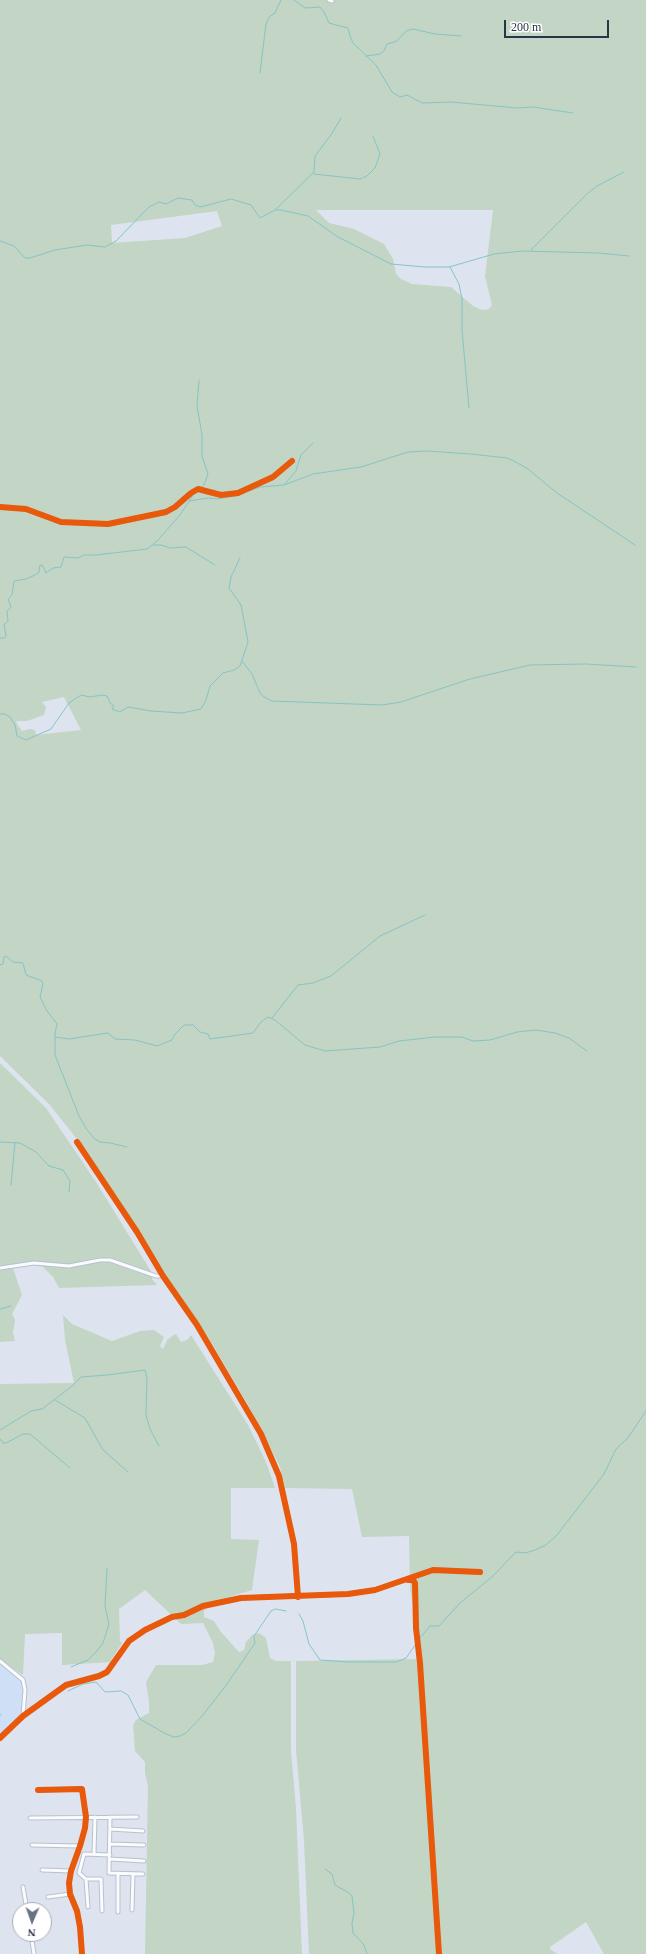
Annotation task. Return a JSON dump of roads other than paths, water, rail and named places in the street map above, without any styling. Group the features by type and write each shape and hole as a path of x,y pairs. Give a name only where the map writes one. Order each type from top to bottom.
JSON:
{"street":[{"path":"0,507 26,509 61,522 108,524 169,510 175,507 194,490 201,490 222,495 238,494 274,477 292,462"},
{"path":"78,1142 137,1232 163,1276 197,1325 261,1434 279,1476 294,1544 298,1597"},
{"path":"0,1268 34,1263 69,1266 100,1260 110,1260 156,1276 163,1276"},
{"path":"0,1738 23,1716 66,1686 99,1676 107,1672 129,1642 145,1630 203,1606 241,1598 298,1597 376,1590 433,1570 480,1572"},
{"path":"408,1580 413,1580 415,1583 416,1628 421,1671 439,1954"},
{"path":"0,1661 23,1680 26,1690 23,1716"},
{"path":"38,1790 82,1789 86,1817 80,1846 71,1871 70,1894 79,1922 82,1954"},
{"path":"94,1854 95,1817"},
{"path":"110,1817 109,1873 142,1874"},
{"path":"30,1818 136,1817"},
{"path":"110,1829 143,1831"},
{"path":"110,1844 144,1845"},
{"path":"32,1845 80,1846"},
{"path":"102,1911 101,1879 86,1879 79,1873 84,1854 144,1861"},
{"path":"42,1870 71,1871"},
{"path":"118,1874 118,1912"},
{"path":"132,1910 133,1874"},
{"path":"86,1879 88,1907"},
{"path":"23,1888 26,1902"},
{"path":"48,1897 70,1894"},
{"path":"32,1942 34,1954"}],"waterway":[{"path":"260,73 266,24 269,17 275,13 281,0"},
{"path":"294,0 305,8 320,7 329,23 348,28 354,44 376,65 392,92 400,97 407,95 422,103 451,102 517,108 533,107 573,113"},
{"path":"366,56 380,54 384,51 387,44 397,41 406,31 413,29 435,34 461,36"},
{"path":"275,210 314,172 315,156 331,135 341,118"},
{"path":"314,174 360,179 367,176 375,168 380,154 373,136"},
{"path":"531,250 588,193 597,186 624,172"},
{"path":"0,241 14,246 25,258 30,258 55,250 87,245 105,247 116,241 149,207 159,202 166,204 178,198 192,200 195,205 200,207 231,199 251,205 260,218 275,210 308,216 338,237 391,264 425,267 449,267 494,254 522,251 599,253 629,256"},
{"path":"450,267 459,284 462,299 462,330 469,408"},
{"path":"199,380 197,406 202,435 202,456 208,474 204,485 199,489"},
{"path":"285,484 296,471 301,455 313,443"},
{"path":"189,501 235,496 260,487 284,485 313,474 361,467 408,452 427,451 471,454 507,458 514,461 528,469 557,493 635,545"},
{"path":"0,638 4,638 6,636 4,625 8,621 7,611 11,607 8,599 12,595 14,581 26,579 35,575 39,572 40,565 43,566 46,573 53,568 61,567 64,557 78,558 84,555 147,549 158,540 180,515 195,492"},
{"path":"153,545 161,545 170,548 186,547 215,565"},
{"path":"0,714 5,714 10,717 15,725 17,736 26,740 51,729 69,703 81,695 90,697 102,695 107,696 110,703 114,706 112,709 120,712 128,707 151,711 182,713 201,709 206,700 210,686 223,673 234,670 240,666 248,642 241,605 229,588 231,577 240,558"},
{"path":"242,661 252,674 260,693 272,701 382,705 401,702 470,679 530,665 586,664 636,667"},
{"path":"272,1018 298,985 313,983 331,976 380,936 425,915"},
{"path":"0,965 3,964 4,957 6,956 13,962 23,963 26,975 42,981 43,984 40,997 47,1011 57,1024 55,1034 55,1055 79,1116 87,1130 95,1139 100,1142 127,1147"},
{"path":"55,1037 69,1039 108,1033 115,1039 135,1040 157,1046 172,1040 175,1034 184,1025 193,1025 200,1032 208,1034 210,1039 253,1033 261,1022 268,1017 275,1020 305,1045 325,1051 380,1047 399,1041 435,1037 462,1037 473,1041 490,1040 517,1032 536,1030 555,1033 569,1038 587,1051"},
{"path":"0,1142 20,1143 36,1152 49,1166 63,1170 70,1181 69,1192"},
{"path":"11,1185 15,1142"},
{"path":"0,1309 11,1306"},
{"path":"0,1430 31,1411 42,1409 71,1387 81,1377 145,1370 147,1378 146,1415 150,1429 159,1446"},
{"path":"55,1400 85,1418 103,1450 128,1472"},
{"path":"419,1639 430,1626 439,1626 460,1603 493,1576 516,1552 525,1553 535,1550 546,1545 557,1535 604,1474 616,1449 627,1439 646,1411"},
{"path":"0,1439 3,1443 6,1443 23,1434 30,1434 70,1468"},
{"path":"71,1667 88,1660 103,1643 109,1624 105,1606 107,1568"},
{"path":"68,1691 83,1684 96,1682 105,1692 121,1691 128,1695 140,1719 166,1734 174,1737 180,1736 186,1733 203,1715 227,1684 255,1643 254,1636 271,1611 275,1609 286,1611"},
{"path":"299,1614 303,1621 309,1644 320,1660 349,1662 396,1662 406,1658 416,1644"},
{"path":"325,1869 332,1874 335,1885 352,1896 354,1913 352,1923 353,1933 364,1945 367,1954"}]}
